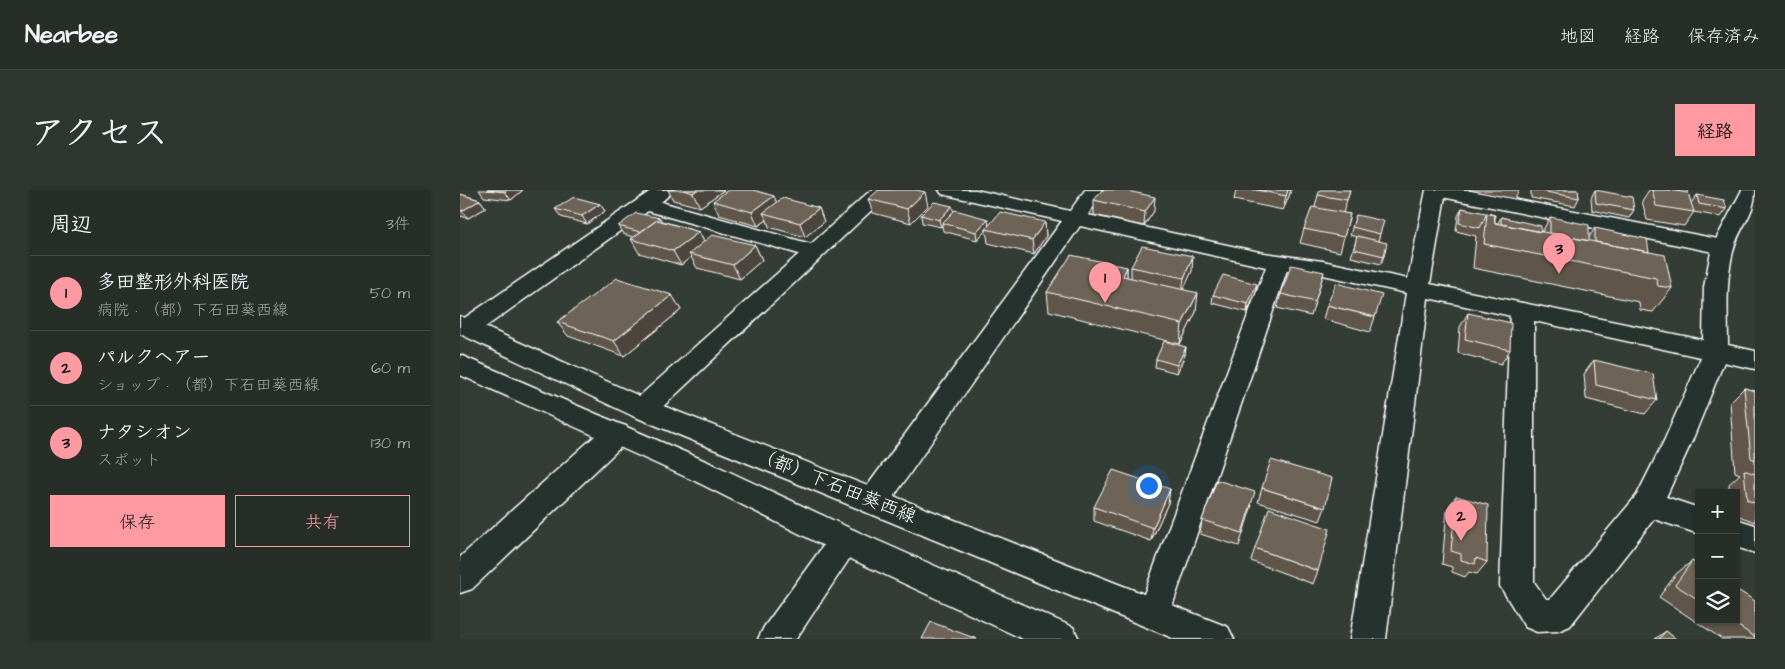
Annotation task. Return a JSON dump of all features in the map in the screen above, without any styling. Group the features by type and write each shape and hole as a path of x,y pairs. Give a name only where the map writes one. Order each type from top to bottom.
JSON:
{"street":[{"path":"464,325 665,190"},
{"path":"643,409 883,190"},
{"path":"950,190 1279,262 1322,268 1755,360"},
{"path":"873,502 1095,190"},
{"path":"1368,639 1418,288 1436,190 1723,247"},
{"path":"1522,310 1517,586 1537,616 1558,616 1648,504 1678,441 1715,352 1716,287 1723,247 1752,190"},
{"path":"644,204 816,252"},
{"path":"1154,613 1279,262"},
{"name":"（都）下石田葵西線","path":"464,325 643,409 1216,639"},
{"path":"460,364 707,474 845,541 1061,639"},
{"path":"460,578 616,434"},
{"path":"1648,504 1695,520"},
{"path":"1739,534 1755,540"},
{"path":"776,639 845,541"}],"building":[{"path":"487,190 507,190 505,192"},
{"path":"683,190 697,190 693,193"},
{"path":"728,190 753,190 774,196 752,212 713,201"},
{"path":"879,190 916,190 925,192 907,209 868,199"},
{"path":"1102,190 1123,190 1155,197 1145,212 1094,200"},
{"path":"1257,190 1288,190 1286,196"},
{"path":"1320,190 1350,190 1347,200 1318,195"},
{"path":"1535,190 1578,190 1579,198"},
{"path":"1595,190 1632,197 1634,210 1596,203"},
{"path":"1652,190 1688,193 1694,212 1656,206"},
{"path":"460,194 480,200 462,211 460,210"},
{"path":"1697,195 1724,200 1727,209 1699,204"},
{"path":"574,197 600,204 582,216 555,209"},
{"path":"783,198 819,208 800,223 763,213"},
{"path":"934,202 952,206 939,220 921,215"},
{"path":"1312,207 1350,214 1344,237 1304,229"},
{"path":"1462,208 1487,213 1480,228 1459,223"},
{"path":"955,210 988,219 976,232 942,223"},
{"path":"1000,212 1045,222 1032,240 986,229"},
{"path":"636,213 660,218 640,232 618,226"},
{"path":"1487,213 1494,215 1495,223 1665,255 1672,288 1658,286 1656,278 1484,244"},
{"path":"1356,215 1384,221 1380,234 1352,227"},
{"path":"1501,217 1541,226 1541,232 1501,224"},
{"path":"1550,217 1589,225 1589,241 1550,233"},
{"path":"657,220 699,232 673,251 631,239"},
{"path":"1595,228 1647,239 1649,252 1595,242"},
{"path":"712,235 755,245 733,265 689,254"},
{"path":"1357,236 1387,243 1384,256 1354,249"},
{"path":"1142,246 1193,256 1184,278 1131,267"},
{"path":"1071,255 1127,267 1123,276 1198,293 1182,324 1047,292"},
{"path":"1291,265 1324,272 1315,302 1281,294"},
{"path":"1223,275 1257,284 1248,304 1213,295"},
{"path":"617,278 672,295 614,341 557,322"},
{"path":"1336,283 1382,295 1375,317 1327,305"},
{"path":"1468,313 1511,323 1510,350 1465,339"},
{"path":"1164,341 1186,347 1177,365 1156,359"},
{"path":"1594,360 1653,374 1657,400 1596,385"},
{"path":"1744,388 1755,391 1755,460 1751,458"},
{"path":"1271,460 1332,478 1325,508 1262,488"},
{"path":"1113,470 1170,489 1153,528 1094,507"},
{"path":"1744,470 1755,474 1755,503 1747,500"},
{"path":"1217,480 1255,492 1242,533 1202,520"},
{"path":"1456,496 1488,505 1487,562 1476,558 1475,564 1461,560 1461,554 1451,551"},
{"path":"1269,508 1330,529 1318,571 1255,548"},
{"path":"1692,561 1695,563 1695,598 1675,585"},
{"path":"1740,592 1755,601 1755,637 1735,624 1740,624"},
{"path":"931,622 977,639 922,639"},
{"path":"1666,631 1676,639 1659,639"}],"place":[{"name":"ナタシオン","path":"1559,274"},
{"name":"多田整形外科医院","path":"1105,303"},
{"name":"パルクヘアー","path":"1461,541"}]}
